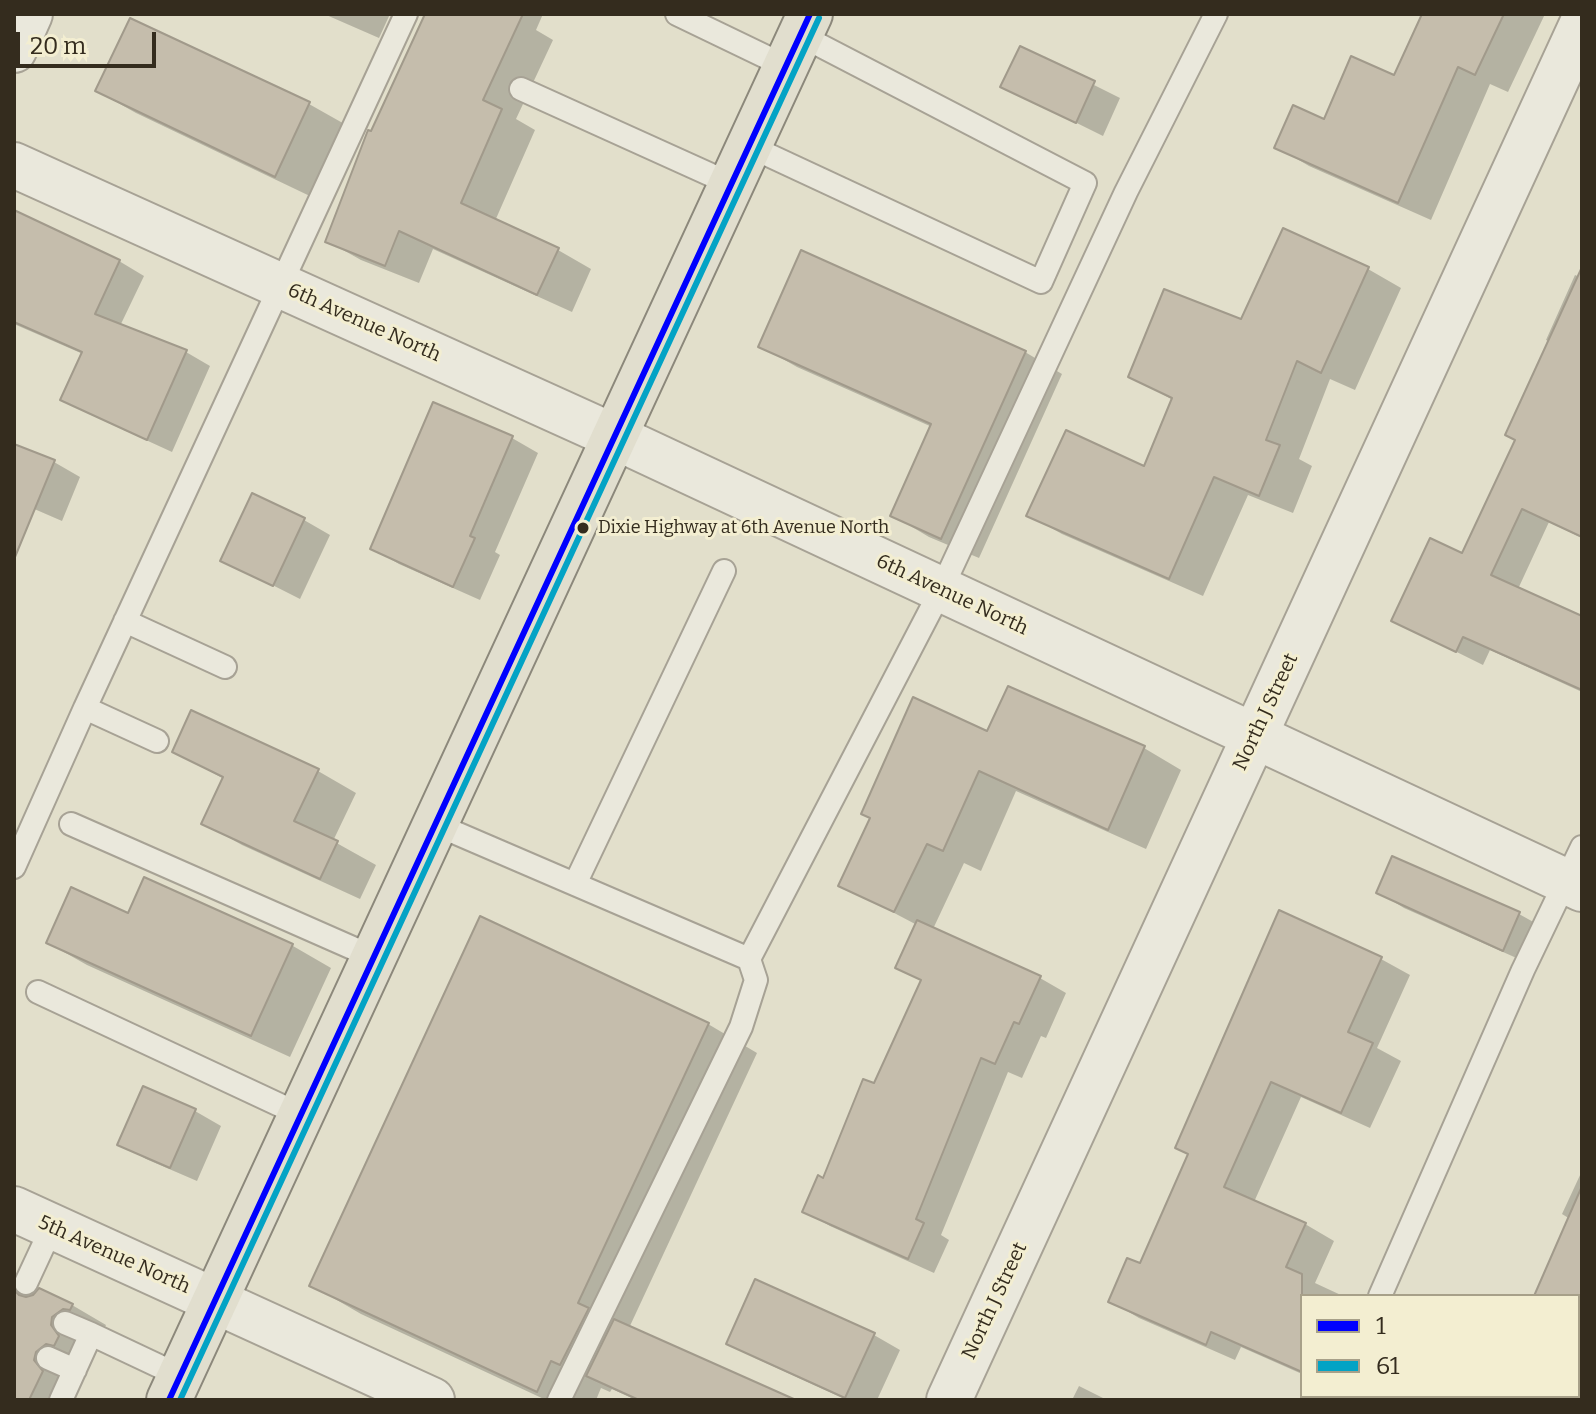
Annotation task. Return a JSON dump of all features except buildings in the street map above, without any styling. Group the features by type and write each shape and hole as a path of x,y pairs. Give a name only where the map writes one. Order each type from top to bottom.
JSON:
{"main road":[{"path":"175,1388 799,39"}],"street":[{"path":"14,50 30,14"},
{"name":"North J Street","path":"949,1400 1582,24"},
{"name":"6th Avenue North","path":"14,165 613,436 1254,738 1577,873"},
{"name":"5th Avenue North","path":"33,1218 432,1400"}],"lane":[{"path":"14,867 406,14"},
{"path":"521,89 740,165 1041,282 1085,183 799,39 677,14"},
{"path":"559,1400 741,1027 756,980 749,959 941,590 1126,192 1216,14"},
{"path":"575,884 724,571"},
{"path":"125,621 225,667"},
{"path":"85,708 157,741"},
{"path":"71,824 373,957"},
{"path":"435,824 749,959"},
{"path":"1381,1294 1523,970 1577,873"},
{"path":"38,992 301,1115"},
{"path":"26,1283 33,1218"},
{"path":"65,1323 91,1334 175,1388"},
{"path":"61,1400 91,1334"},
{"path":"48,1358 75,1370"}],"transit line":[{"name":"1","path":"169,1400 810,14"},
{"name":"61","path":"180,1400 819,18"}],"place":[{"name":"Dixie Highway at 6th Avenue North","path":"583,528"}]}
